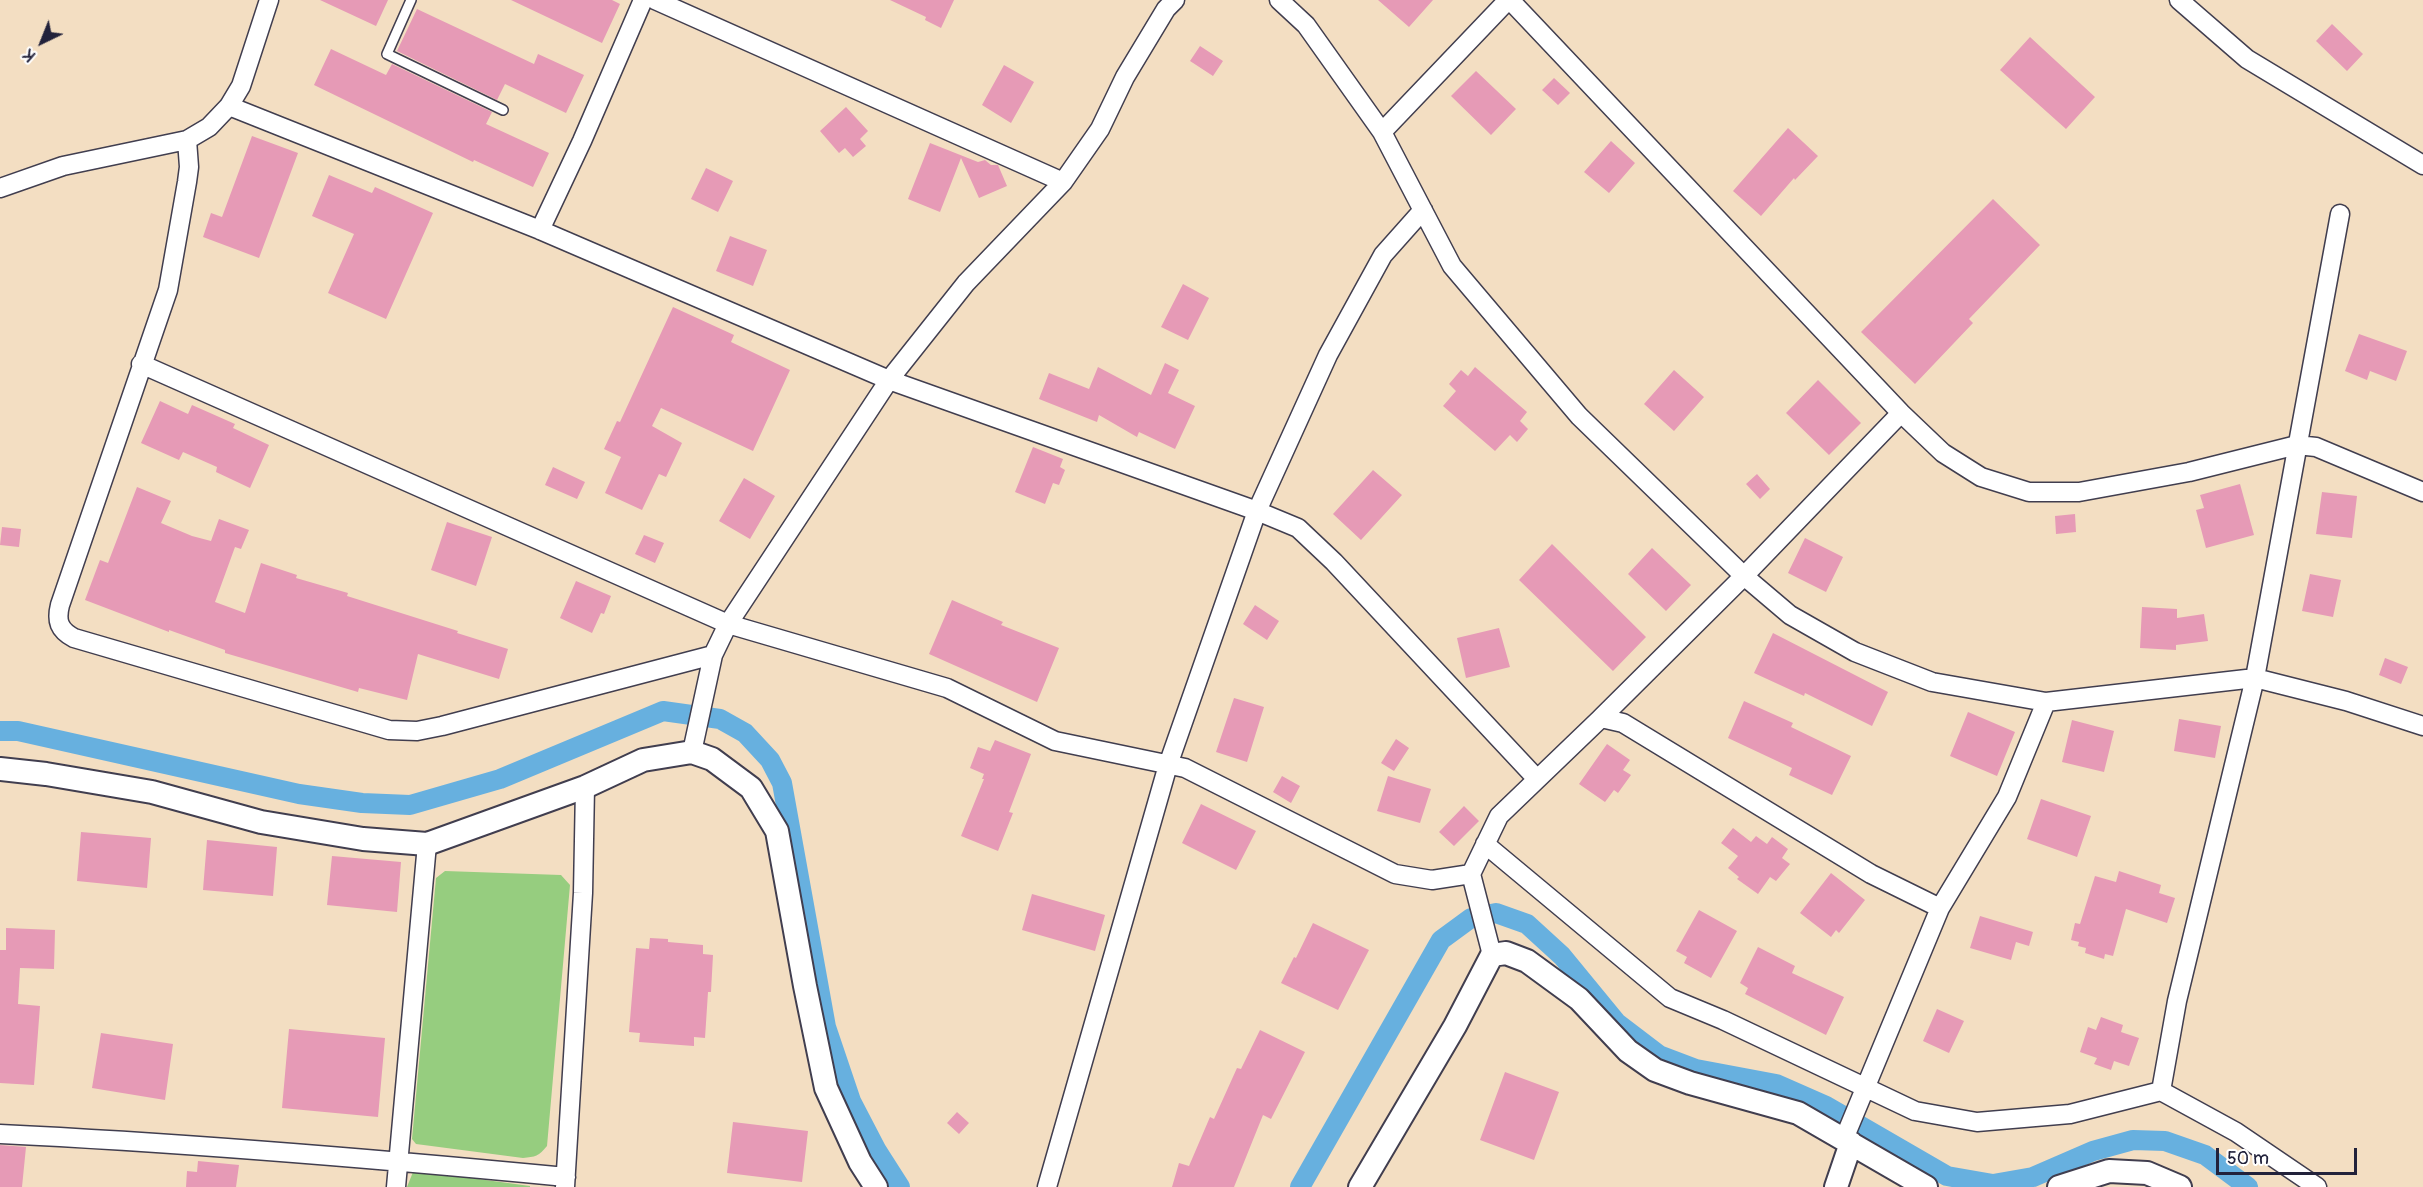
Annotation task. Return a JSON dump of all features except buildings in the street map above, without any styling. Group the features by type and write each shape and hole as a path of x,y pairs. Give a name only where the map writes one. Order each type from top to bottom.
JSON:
{"street":[{"path":"0,188 63,166 188,140 209,127 229,106 241,86 269,0"},
{"path":"540,230 582,141 643,0"},
{"path":"655,0 1063,182"},
{"path":"694,743 713,655 728,624 889,381 966,283 1063,182 1100,129 1125,77 1166,9 1175,0"},
{"path":"1279,0 1306,25 1382,132 1452,266 1580,416 1744,576 1790,615 1855,652 1932,682 2046,702 2255,678 2346,701 2423,726"},
{"path":"1382,132 1509,0 1901,413 1942,453 1981,477 2029,492 2079,492 2189,472 2297,445 2316,447 2423,492"},
{"path":"2179,0 2247,59 2423,165"},
{"path":"229,106 540,230 889,381 1257,511 1298,528 1334,562 1537,779"},
{"path":"188,140 188,182 168,290 57,616 59,625 65,633 74,638 389,729 417,731 713,655"},
{"path":"1047,1187 1168,765 1257,511 1328,355 1383,255 1423,210"},
{"path":"2162,1091 2177,1001 2255,678 2340,214"},
{"path":"141,364 728,624 947,688 1054,741 1185,768 1395,874 1432,880 1471,874"},
{"path":"1360,1187 1455,1026 1492,955 1482,924 1471,874 1499,816 1744,576 1901,413"},
{"path":"1836,1187 1854,1113 1940,908 2007,797 2046,702"},
{"path":"1601,718 1623,723 1871,874 1940,908"},
{"path":"0,769 46,774 152,792 261,822 363,839 427,844 585,787 643,760 667,754 694,743"},
{"path":"694,743 751,788 777,831 826,1088 860,1162 876,1187"},
{"path":"0,1134 142,1141 399,1161 566,1182 583,893 585,787"},
{"path":"396,1187 427,844"},
{"path":"1485,844 1670,998 1723,1020 1915,1111 1977,1122 2070,1114 2162,1091 2236,1132 2317,1187"},
{"path":"1492,955 1506,953 1527,961 1579,999 1628,1051 1654,1070 1690,1083 1798,1113 1847,1138 1926,1187"},
{"path":"2059,1187 2109,1171 2147,1173 2180,1187"}],"lane":[{"path":"411,0 387,54 502,110"}],"green space":[{"path":"445,871 561,875 570,885 547,1146 534,1156 523,1158 416,1144 412,1139 436,878"},
{"path":"413,1172 530,1187 407,1187"}],"waterway":[{"path":"0,731 18,731 299,794 362,803 410,805 500,779 663,711 720,719 745,733 770,760 782,783 826,1027 851,1101 877,1151 900,1187"},
{"path":"1300,1187 1441,940 1471,918 1496,913 1527,924 1562,956 1617,1023 1659,1055 1696,1069 1776,1084 1826,1106 1947,1176 1993,1184 2033,1177 2093,1151 2133,1140 2165,1141 2205,1155 2248,1187"}]}
